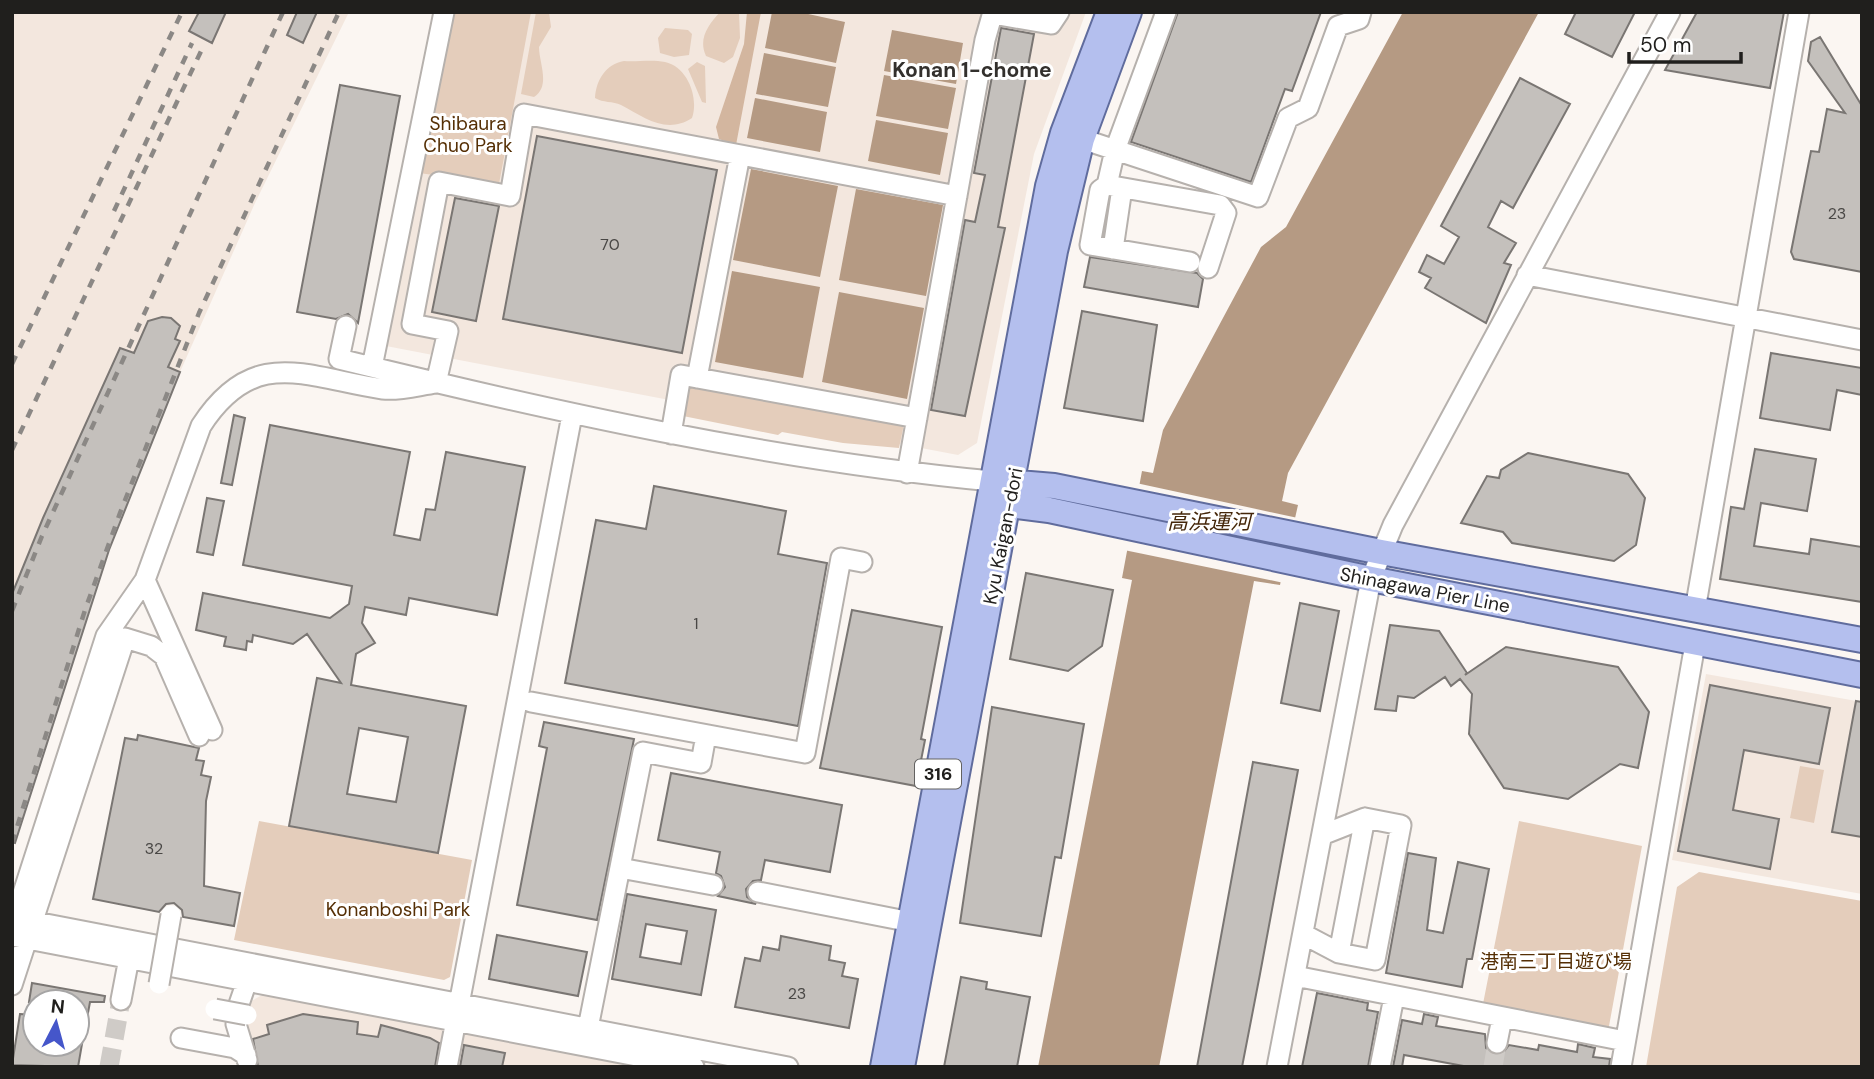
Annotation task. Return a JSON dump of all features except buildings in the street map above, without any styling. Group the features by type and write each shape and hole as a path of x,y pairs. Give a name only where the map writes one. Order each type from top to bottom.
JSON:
{"main road":[{"name":"Kyu Kaigan-dori","path":"902,1067 1053,167 1109,12"},
{"name":"Kyu Kaigan-dori","path":"883,1067 1000,492 1055,251 1082,139 1129,12"},
{"name":"Shinagawa Pier Line","path":"1000,492 1054,486 1381,552 1862,640"},
{"name":"Shinagawa Pier Line","path":"1000,492 1129,527 1370,579 1862,675"}],"street":[{"path":"372,367 444,12"},
{"path":"906,472 985,40 993,13 1051,24 1059,12"},
{"path":"1115,187 1220,205 1226,213 1199,265 1113,249 1115,150 1166,12"},
{"path":"1082,139 1258,197 1287,118 1308,108 1338,26 1359,19 1361,12"},
{"path":"1277,1067 1370,579 1381,552 1527,275 1670,12"},
{"path":"1695,610 1800,12"},
{"path":"436,383 448,331 412,324 439,182 510,196 524,114 957,196"},
{"path":"698,378 740,155"},
{"path":"1527,275 1862,340"},
{"path":"346,326 339,359 572,415 906,472 1000,492"},
{"path":"12,985 20,928 106,636 145,580 201,426 231,391 266,374 293,371 386,389 436,383"},
{"path":"671,434 681,375 917,418"},
{"path":"447,1067 572,415"},
{"path":"531,702 805,753 841,558 862,562"},
{"path":"20,928 125,638 151,646 164,656 205,733 145,580"},
{"path":"1620,1067 1695,644"},
{"path":"589,1028 643,752 701,763 706,735"},
{"path":"1303,934 1339,953 1375,960 1401,825 1365,818 1322,835"},
{"path":"1339,953 1365,818"},
{"path":"620,867 713,885"},
{"path":"758,892 911,922"},
{"path":"159,984 171,915"},
{"path":"20,928 458,1011 694,1067"},
{"path":"20,928 129,958 247,981 589,1028 788,1067"},
{"path":"121,1000 129,958"},
{"path":"1295,976 1625,1041"},
{"path":"247,981 241,1015 247,1061"},
{"path":"1380,1067 1394,997"},
{"path":"215,1009 241,1015"},
{"path":"1497,1043 1502,1018"},
{"path":"181,1038 235,1048 247,1061"}],"shaded area":[{"path":"12,12 349,12 255,203 180,372 109,550 12,850"},
{"path":"450,12 1086,12 1034,154 977,443 958,455 386,346"},
{"path":"747,12 761,12 736,145 719,139 716,127 744,44"},
{"path":"1706,674 1862,702 1862,894 1672,860"},
{"path":"264,994 646,1067 255,1067 242,1023 246,1004"}],"green space":[{"name":"Shibaura Chuo Park","path":"454,12 531,12 499,184 419,173"},
{"path":"536,12 549,12 551,27 539,47 543,81 534,97 521,94"},
{"path":"720,12 739,12 740,38 733,57 724,63 706,56 703,44 708,27"},
{"path":"665,28 688,30 692,34 689,55 674,57 660,53 658,38"},
{"path":"624,61 660,61 680,70 693,93 692,118 682,123 664,125 618,104 595,98 597,85 603,74 607,69"},
{"path":"697,62 705,66 706,103 702,102 688,69"},
{"path":"683,382 904,424 899,448 843,443 782,432 778,435 678,415"},
{"path":"1800,766 1824,770 1814,823 1790,818"},
{"name":"Konanboshi Park","path":"259,821 472,860 450,977 444,980 234,940"},
{"name":"港南三丁目遊び場","path":"1519,821 1642,846 1607,1037 1481,1014"},
{"path":"1699,872 1862,901 1862,1067 1646,1067 1677,887"}],"water":[{"path":"772,12 799,12 845,22 836,63 765,48"},
{"name":"高浜運河","path":"1403,12 1539,12 1288,473 1282,501 1298,505 1280,585 1254,581 1159,1067 1038,1067 1132,580 1122,578 1142,471 1153,473 1163,430 1261,247 1286,227"},
{"path":"892,30 963,43 956,84 884,71"},
{"path":"764,53 836,67 828,107 756,94"},
{"path":"884,75 956,88 948,129 876,116"},
{"path":"755,98 827,112 820,152 747,138"},
{"path":"876,120 948,133 940,175 868,161"},
{"path":"751,169 838,186 820,277 733,260"},
{"path":"856,189 943,205 926,296 839,280"},
{"path":"732,271 820,287 803,378 715,362"},
{"path":"839,292 924,308 907,399 822,382"}],"pier":[{"path":"1136,483 1298,518 1284,583 1124,550"}],"tunnel":[{"path":"109,1067 121,1000"},
{"path":"1493,1067 1497,1043"}],"railway":[{"path":"12,364 182,12"},
{"path":"12,611 42,536 283,12"},
{"path":"12,843 85,610 120,513 199,313 339,12"},
{"path":"114,211 192,43"},
{"path":"12,450 203,47"}],"district":[{"name":"Konan 1-chome","path":"972,70"}]}
